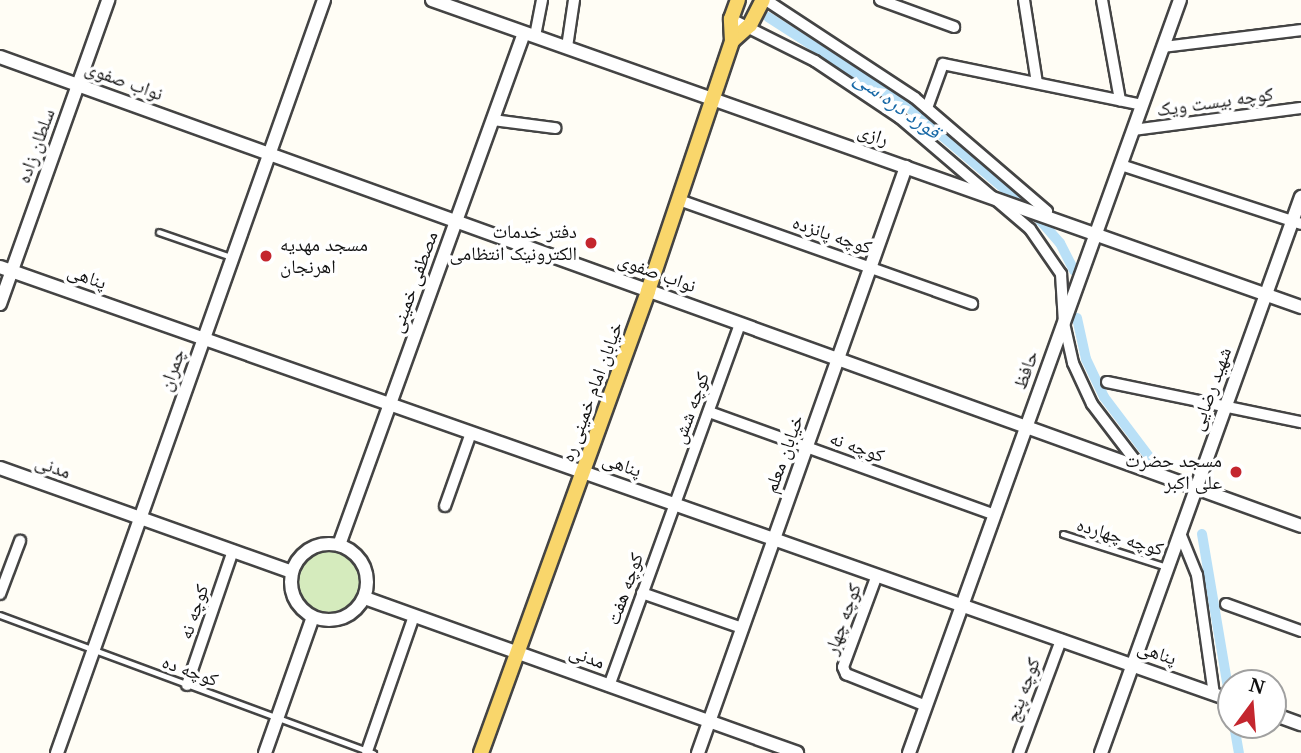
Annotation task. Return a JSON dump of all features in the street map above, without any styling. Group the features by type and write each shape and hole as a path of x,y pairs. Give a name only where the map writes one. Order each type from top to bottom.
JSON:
{"main road":[{"path":"732,41 731,19 738,0"},
{"path":"732,41 750,25 764,0"},
{"name":"خیابان امام خمینی ره","path":"481,753 648,291 732,41"}],"street":[{"name":"سلطان زاده","path":"0,304 6,269 108,0"},
{"name":"چمران","path":"57,753 324,0"},
{"name":"رازی","path":"432,0 1301,307"},
{"path":"530,34 542,0"},
{"path":"567,47 574,0"},
{"path":"764,0 927,108 1048,211"},
{"path":"880,0 954,27"},
{"path":"1024,0 1037,83"},
{"path":"1102,0 1120,100"},
{"name":"حافظ","path":"909,753 1180,0"},
{"path":"731,19 750,25 815,61 900,118 1001,201 1049,250 1061,274 1064,323 1073,363 1092,404 1140,468"},
{"path":"1163,47 1301,30"},
{"name":"مصطفی خمینی","path":"339,545 493,120 530,34"},
{"name":"نواب صفوی","path":"0,57 1301,526"},
{"path":"927,108 943,64 1143,105"},
{"name":"کوچه بیست ویک","path":"1133,130 1301,108"},
{"path":"493,120 555,128"},
{"path":"1121,165 1297,222"},
{"name":"خیابان معلم","path":"698,753 906,167"},
{"name":"شهید رضایی","path":"1101,753 1266,295 1297,222 1301,197"},
{"name":"کوچه پانزده","path":"679,200 972,304"},
{"name":"پناهی","path":"6,269 1217,695"},
{"name":"کوچه شش","path":"676,505 740,324"},
{"path":"1107,382 1225,409 1301,422"},
{"name":"کوچه نه","path":"709,412 995,514"},
{"path":"445,506 471,433"},
{"name":"مدنی","path":"0,468 292,572"},
{"name":"کوچه هفت","path":"609,686 676,505"},
{"path":"1180,533 1197,575 1214,694"},
{"path":"0,594 20,541"},
{"path":"339,545 361,561 368,583 365,598 343,618 313,617 296,601 292,572 311,548 339,545"},
{"name":"کوچه نه","path":"187,685 233,551"},
{"name":"کوچه چهار","path":"877,575 843,667 846,674 926,706"},
{"path":"642,593 742,628"},
{"name":"مدنی","path":"365,598 797,753"},
{"path":"1226,604 1301,631"},
{"path":"370,752 414,616"},
{"path":"265,753 313,617"},
{"name":"کوچه پنج","path":"1019,753 1060,640"}],"lane":[{"path":"159,232 233,258"},
{"name":"کوچه چهارده","path":"1063,534 1168,567"},
{"name":"کوچه ده","path":"0,615 370,752"}],"green space":[{"path":"329,552 350,561 359,582 350,603 329,612 308,603 299,582 308,561"}],"waterway":[{"name":"قورد دره سی","path":"768,17 908,107 1020,202"},
{"name":"قورد دره سی","path":"1039,219 1060,243 1074,271"},
{"path":"1077,318 1086,359 1104,397 1154,463"},
{"name":"قورد دره سی","path":"1202,534 1225,669"},
{"path":"1236,739 1239,753"}],"place":[{"name":"دفتر خدمات الکترونیک انتظامی","path":"591,243"},
{"name":"مسجد مهدیه اهرنجان","path":"266,256"},
{"name":"مسجد حضرت علی اکبر","path":"1236,472"}]}
